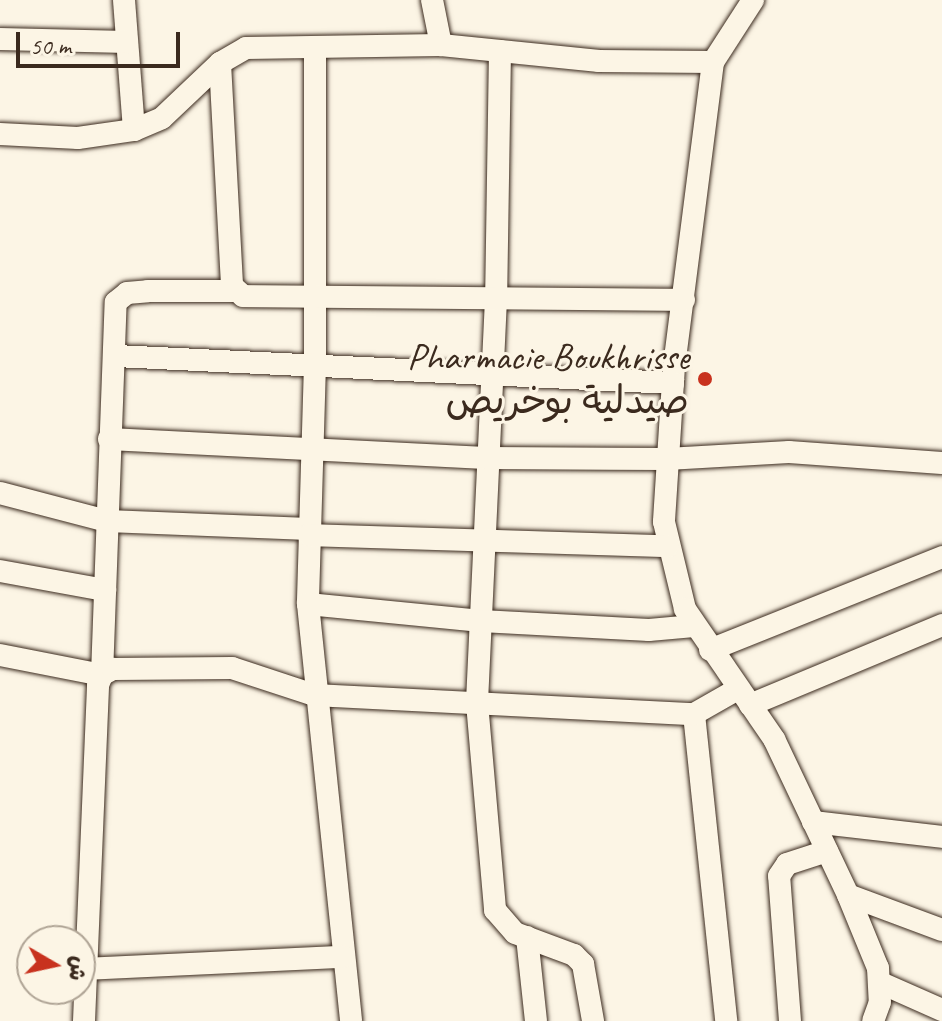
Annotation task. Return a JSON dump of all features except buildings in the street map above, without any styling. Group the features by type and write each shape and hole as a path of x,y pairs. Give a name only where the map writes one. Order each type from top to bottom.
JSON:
{"street":[{"path":"124,0 134,130"},
{"path":"432,0 441,45"},
{"path":"753,0 713,62 673,383 667,459 668,546 673,575 694,626 774,739 848,895 881,983 873,1021"},
{"path":"0,39 127,42"},
{"path":"0,134 78,138 134,130 162,118 220,63 246,48 441,45 628,62 713,62"},
{"path":"315,48 315,364 310,452 308,604 314,695 351,1021"},
{"path":"500,51 496,299 489,377 486,541 477,703 495,910 504,924 527,937 574,955 583,964 593,1021"},
{"path":"220,63 235,291"},
{"path":"86,925 98,685 102,675 116,302 127,293 235,291 243,296 684,300"},
{"path":"116,356 315,364 489,377 673,383"},
{"path":"109,439 310,452 486,458 667,459 789,452 942,463"},
{"path":"0,493 107,521 486,541 668,546"},
{"path":"710,650 942,557"},
{"path":"0,571 105,590"},
{"path":"308,604 481,621 649,630 694,626"},
{"path":"0,655 102,675 113,669 232,668 314,695 694,714 942,625"},
{"path":"694,714 726,1021"},
{"path":"813,822 942,837"},
{"path":"790,1021 779,876 787,864 827,851"},
{"path":"848,895 942,930"},
{"path":"527,937 536,1021"},
{"path":"96,968 343,957"},
{"path":"881,983 942,1010"}],"place":[{"name":"Pharmacie Boukhrisse صيدلية بوخريص","path":"705,379"}]}
